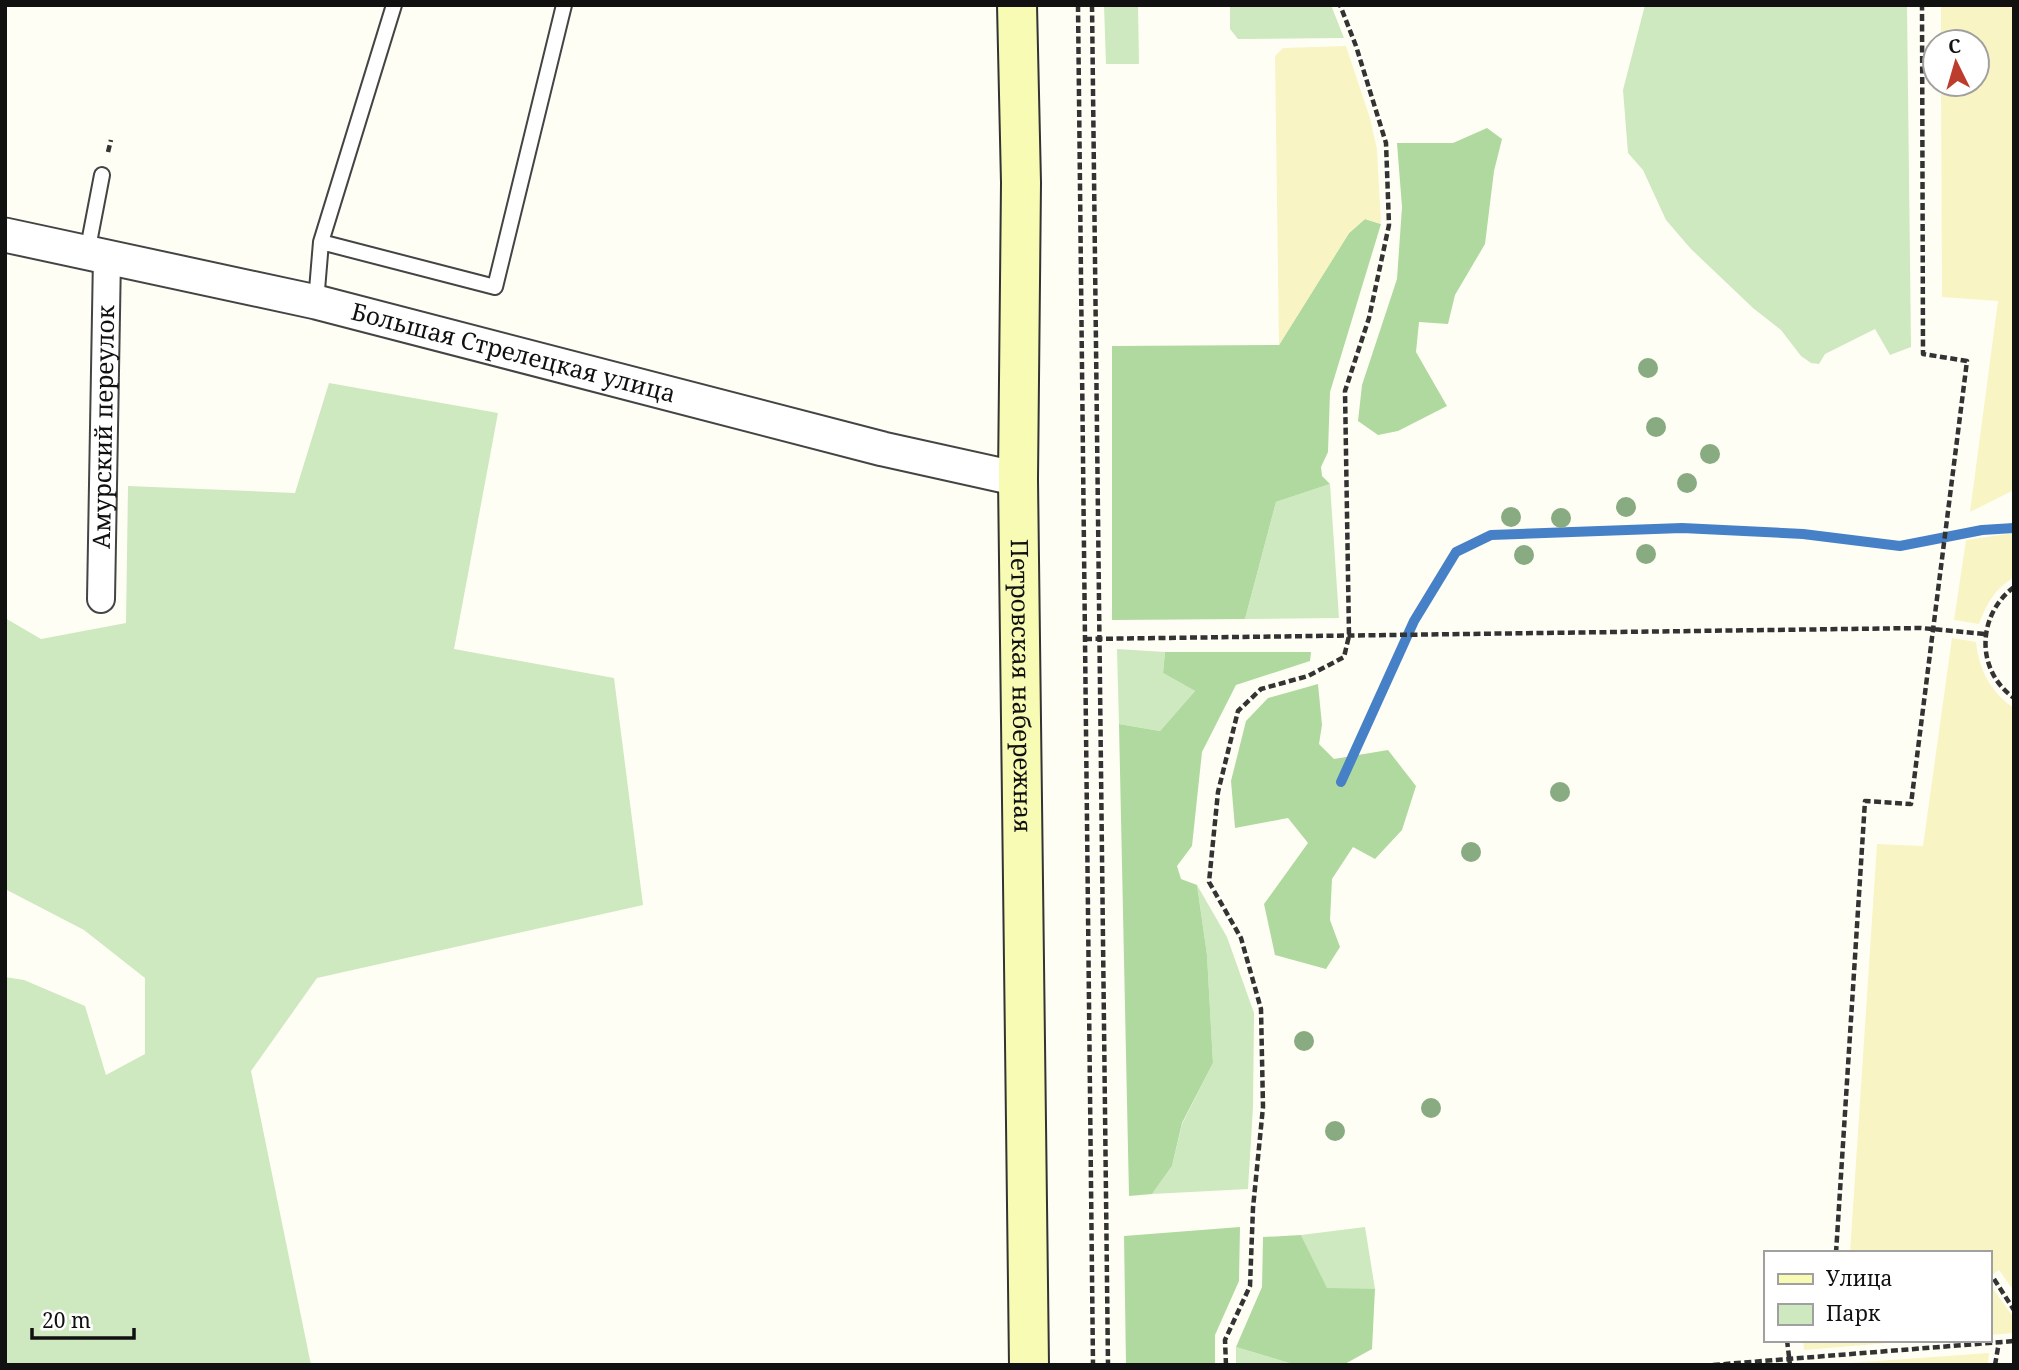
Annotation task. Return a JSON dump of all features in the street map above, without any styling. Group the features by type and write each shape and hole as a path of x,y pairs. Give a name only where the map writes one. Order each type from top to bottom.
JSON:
{"main road":[{"name":"Петровская набережная","path":"1017,5 1021,183 1018,479 1029,1365"}],"street":[{"name":"Большая Стрелецкая улица","path":"5,235 316,302 883,449 1018,479"},
{"name":"Амурский переулок","path":"97,255 101,599"}],"lane":[{"path":"316,302 321,242 394,5"},
{"path":"321,242 495,287 564,5"},
{"path":"97,255 102,175"}],"path":[{"path":"1078,5 1093,1365"},
{"path":"1092,5 1108,1365"},
{"path":"1226,1365 1225,1340 1250,1286 1253,1208 1263,1107 1261,1009 1241,938 1209,882 1218,792 1238,711 1261,689 1308,676 1344,657 1349,636 1345,391 1369,318 1389,225 1385,143 1356,47 1340,5"},
{"path":"1836,1251 1865,801 1911,804 1967,361 1923,354 1922,5"},
{"path":"2014,587 2003,596 1991,614 1985,634 1986,657 1995,679 2014,698"},
{"path":"1085,639 1933,628 1985,634"},
{"path":"1994,1279 2014,1310"},
{"path":"1713,1365 1790,1362 2014,1340"},
{"path":"1787,1342 1790,1362"},
{"path":"1995,1365 1999,1342"}],"green space":[{"path":"1104,5 1138,5 1139,64 1106,64"},
{"path":"1230,5 1331,5 1344,38 1238,39 1230,29"},
{"path":"1645,5 1907,5 1911,347 1890,355 1875,329 1825,354 1819,364 1811,363 1801,356 1781,330 1753,308 1691,249 1666,220 1643,170 1628,153 1623,90"},
{"path":"1487,128 1502,139 1494,171 1485,244 1455,295 1448,324 1419,322 1416,352 1447,406 1398,431 1378,435 1358,421 1362,385 1397,279 1402,207 1397,143 1453,143"},
{"path":"1365,219 1381,224 1330,392 1328,452 1321,467 1322,476 1330,484 1276,502 1245,619 1112,620 1112,346 1279,345 1349,233"},
{"path":"329,383 498,413 454,649 614,678 643,905 317,978 251,1071 311,1365 5,1365 5,977 24,980 85,1006 106,1075 145,1054 145,978 84,930 5,889 5,618 41,639 126,623 128,486 295,493"},
{"path":"1330,484 1339,618 1245,619 1276,502"},
{"path":"1117,649 1165,652 1163,673 1195,691 1160,731 1119,724"},
{"path":"1165,652 1311,652 1310,661 1236,685 1202,752 1192,846 1177,866 1181,879 1197,885 1207,955 1213,1063 1182,1123 1172,1166 1152,1194 1129,1196 1119,724 1160,731 1195,691 1163,673"},
{"path":"1318,684 1322,725 1319,744 1334,759 1388,750 1416,786 1402,830 1375,859 1353,847 1332,879 1330,920 1340,947 1326,969 1275,955 1264,904 1308,843 1288,818 1235,828 1231,781 1246,721 1268,698"},
{"path":"1197,885 1227,937 1254,1013 1253,1107 1248,1189 1152,1194 1172,1166 1182,1124 1213,1063 1207,955"},
{"path":"1240,1227 1239,1281 1215,1335 1215,1365 1126,1365 1124,1236"},
{"path":"1365,1227 1375,1289 1327,1289 1301,1235"},
{"path":"1301,1235 1327,1288 1375,1289 1372,1349 1343,1365 1296,1365 1236,1347 1262,1287 1263,1237"},
{"path":"1236,1347 1296,1365 1236,1365"}],"sand":[{"path":"1941,5 2014,5 2014,490 1970,512 1998,301 1942,297 1941,98 1991,98 1991,28 1941,28"},
{"path":"1346,46 1370,118 1377,149 1381,224 1365,219 1349,233 1279,345 1275,56 1283,48"},
{"path":"2014,533 2014,577 1992,598 1979,624 1954,620 1966,540"},
{"path":"1952,638 1976,642 1987,679 1998,695 2014,708 2014,1291 1999,1270 1991,1276 1991,1251 1850,1251 1877,844 1923,846"},
{"path":"1991,1286 2014,1318 2014,1333 1991,1335"},
{"path":"1803,1342 1901,1342 1804,1350"},
{"path":"1989,1353 1988,1365 1821,1365"}],"waterway":[{"path":"1341,782 1414,621 1456,552 1491,535 1682,528 1803,534 1900,546 1982,530 2014,528"}]}
